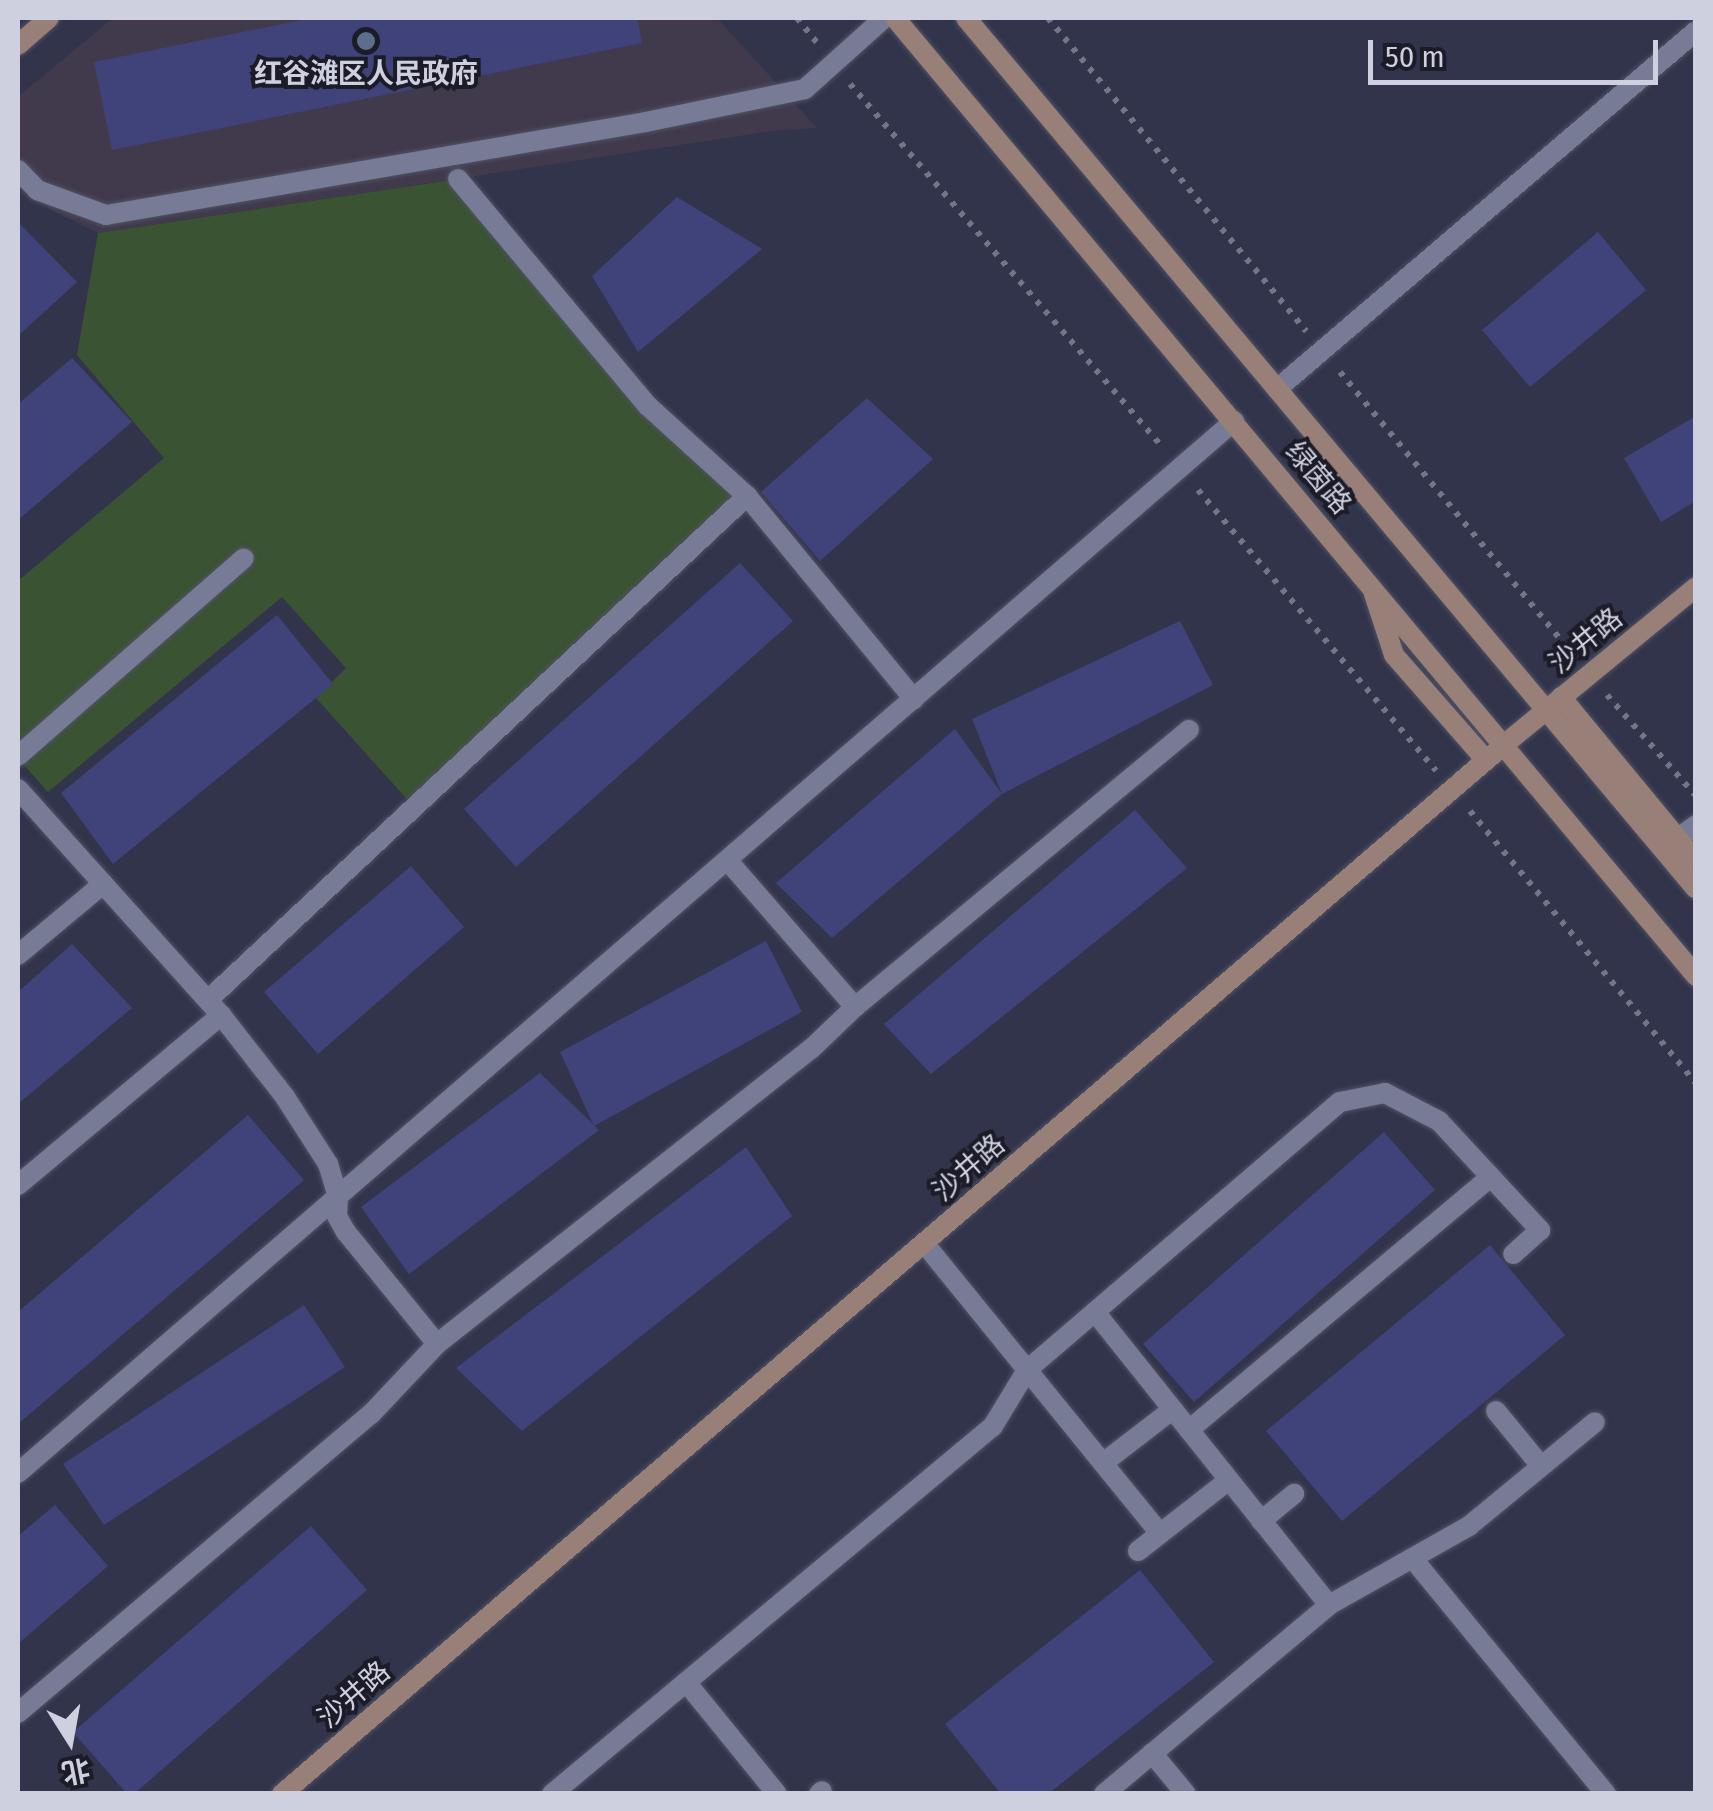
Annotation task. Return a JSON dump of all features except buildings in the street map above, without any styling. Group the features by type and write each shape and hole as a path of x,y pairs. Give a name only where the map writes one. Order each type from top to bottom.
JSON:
{"main road":[{"path":"18,46 49,18"},
{"name":"绿茵路","path":"895,18 1696,976"},
{"name":"绿茵路","path":"966,18 1277,389 1554,704 1669,844 1696,889"},
{"path":"1370,583 1394,655 1486,760"},
{"name":"沙井路","path":"282,1794 1486,760 1696,587"},
{"path":"1669,844 1696,861"}],"street":[{"path":"18,170 37,190 106,215 805,89 884,18"},
{"path":"1277,389 1696,31"},
{"path":"458,178 648,406 746,496 914,699"},
{"path":"18,1473 1234,421"},
{"path":"18,1185 215,1008 746,496"},
{"path":"18,756 244,558"},
{"path":"18,1713 371,1414 437,1344 811,1049 1189,730"},
{"path":"18,789 215,1008 309,1130 328,1164 338,1197 337,1216 346,1232 437,1344"},
{"path":"1669,844 1696,825"},
{"path":"728,861 855,1008"},
{"path":"18,956 103,884"},
{"path":"552,1794 993,1426 1028,1370 1340,1102 1385,1093 1438,1121 1540,1230 1513,1254"},
{"path":"1189,1430 1491,1177"},
{"path":"924,1242 1160,1533"},
{"path":"1095,1312 1329,1605"},
{"path":"1103,1463 1173,1409"},
{"path":"1496,1411 1541,1466"},
{"path":"1104,1794 1329,1605 1469,1526 1595,1422"},
{"path":"1138,1550 1228,1480"},
{"path":"1261,1520 1294,1494"},
{"path":"1413,1559 1606,1794"},
{"path":"686,1682 777,1794"},
{"path":"1152,1753 1186,1794"}],"path":[{"path":"796,18 1696,1083"},
{"path":"1048,18 1589,675 1696,796"}],"shaded area":[{"path":"113,18 717,18 817,128 779,130 98,233 51,210 18,181 18,97"}],"green space":[{"path":"458,179 626,380 747,496 414,807 316,698 346,668 282,597 48,792 18,758 18,581 164,458 77,355 98,233"}],"place":[{"name":"红谷滩区人民政府","path":"366,41"}]}
